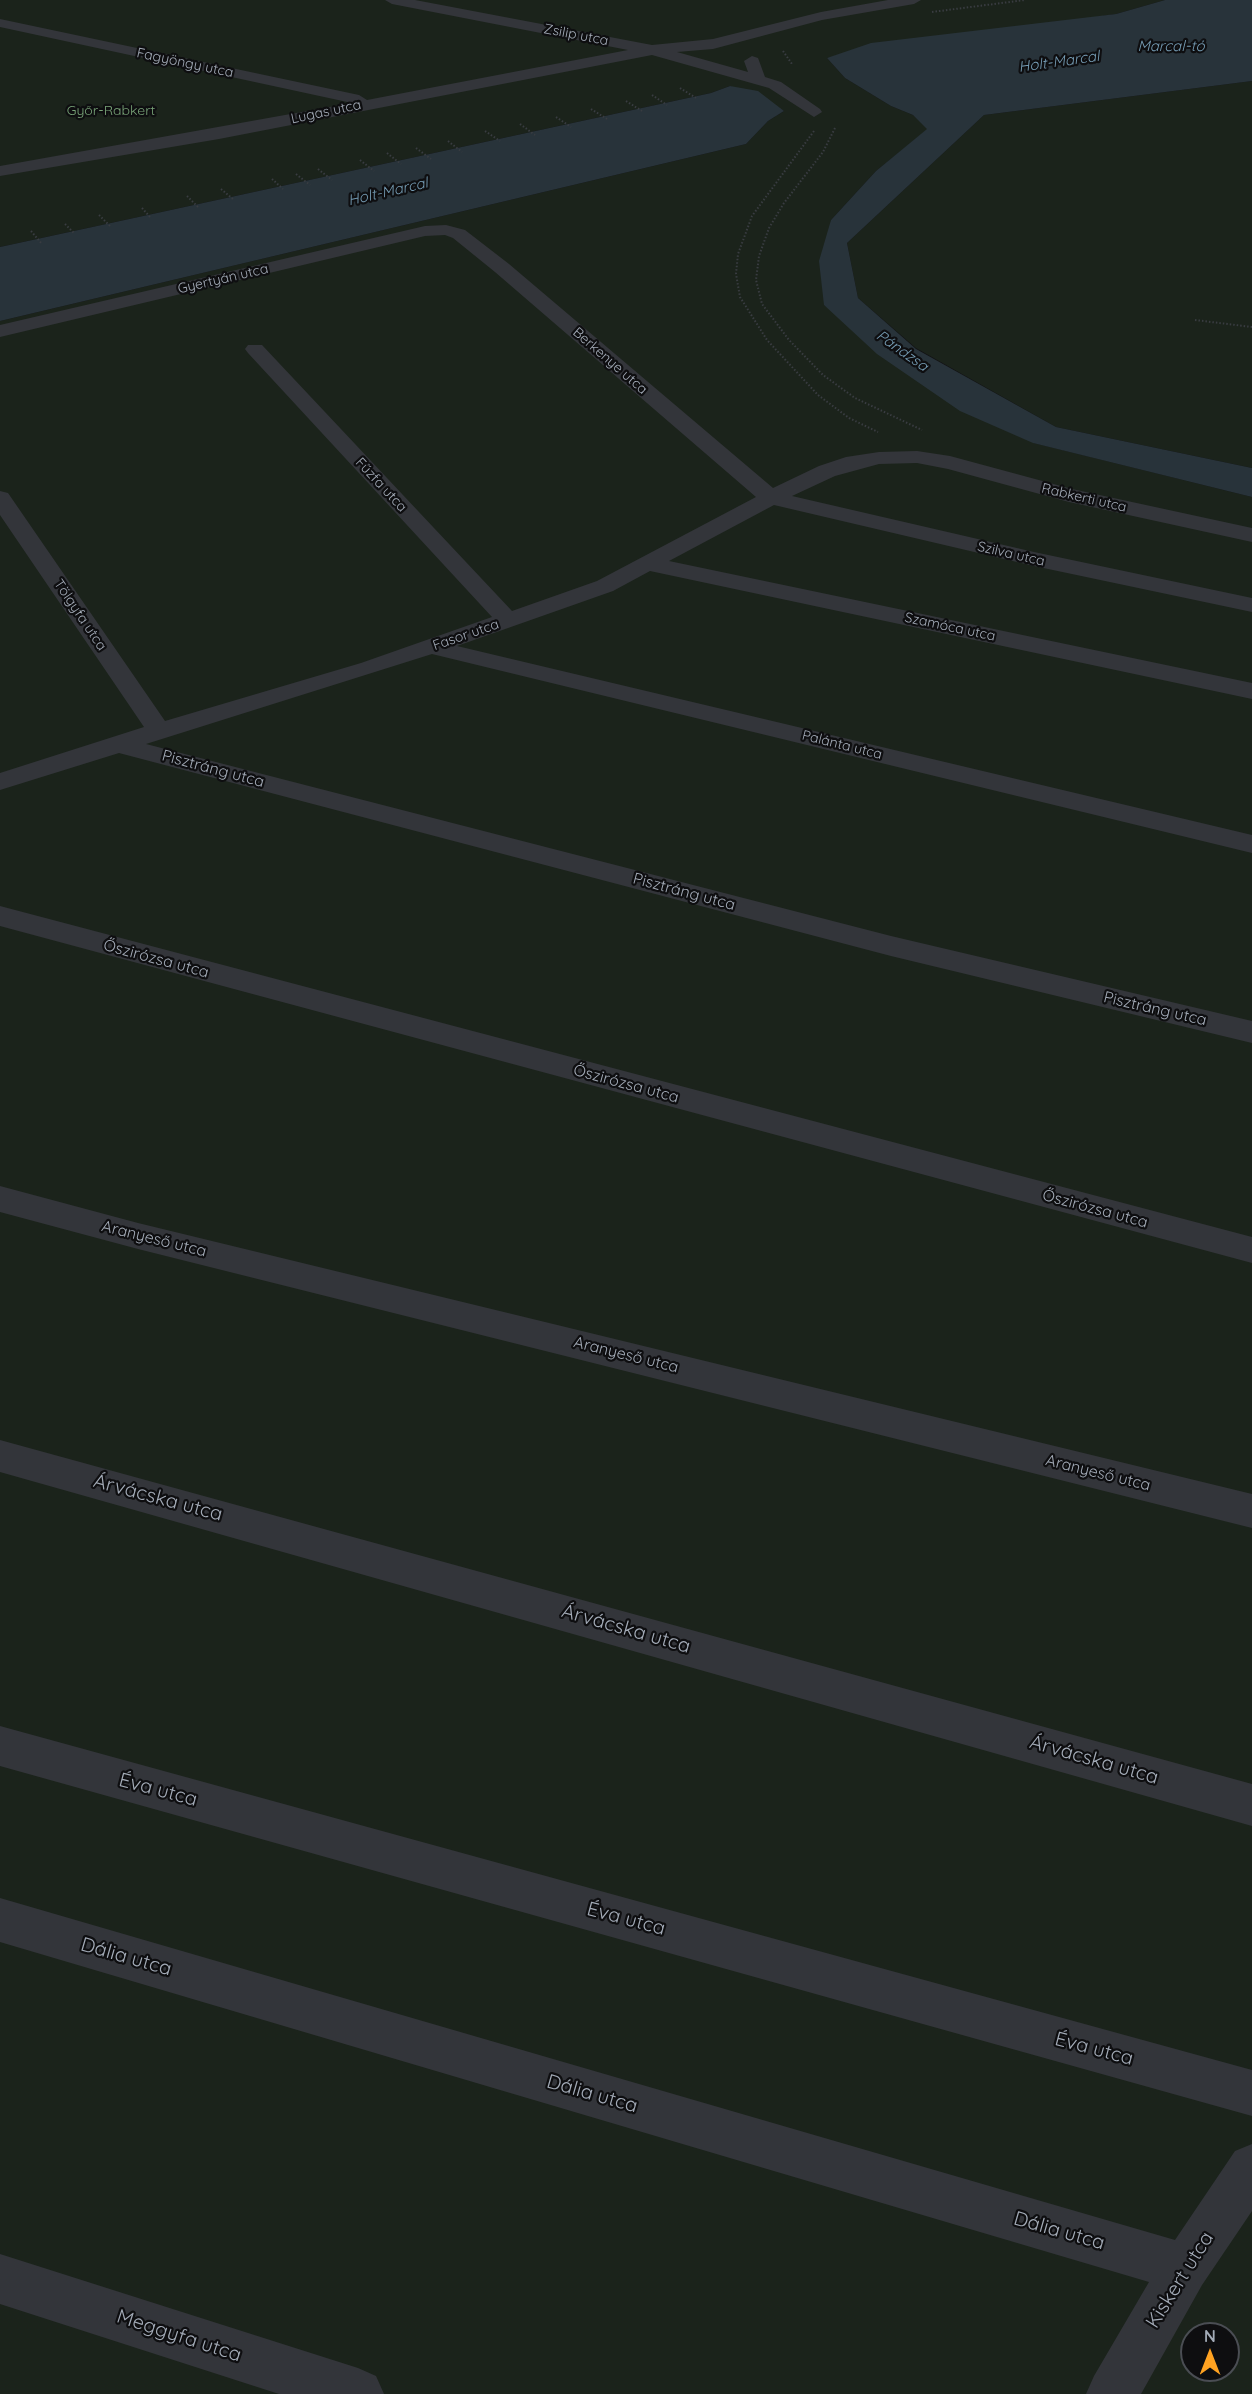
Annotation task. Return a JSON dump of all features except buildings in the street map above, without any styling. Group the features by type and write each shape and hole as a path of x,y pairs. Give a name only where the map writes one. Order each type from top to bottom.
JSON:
{"street":[{"name":"Zsilip utca","path":"392,0 652,50 758,80"},
{"path":"652,50 713,44 821,16 914,0"},
{"name":"Fagyöngy utca","path":"0,23 370,103"},
{"path":"761,32 752,46 751,58 758,80 776,85 814,112"},
{"name":"Lugas utca","path":"0,171 219,134 652,50"},
{"path":"12,150 58,161"},
{"name":"Gyertyán utca","path":"0,331 425,231 446,230"},
{"name":"Berkenye utca","path":"446,230 459,234 502,268 771,498"},
{"name":"Fűzfa utca","path":"255,349 508,621"},
{"name":"Fasor utca","path":"0,782 159,731 370,668 508,621 605,586 827,471 854,462 879,458 917,457"},
{"name":"Rabkerti utca","path":"917,457 950,463 1069,495 1252,535"},
{"name":"Tölgyfa utca","path":"0,498 159,731"},
{"name":"Szilva utca","path":"771,498 1034,559 1252,605"},
{"name":"Szamóca utca","path":"648,564 1252,691"},
{"name":"Palánta utca","path":"432,647 1252,844"},
{"name":"Pisztráng utca","path":"117,744 891,946 1252,1032"},
{"name":"Őszirózsa utca","path":"0,916 239,982 1252,1250"},
{"name":"Aranyeső utca","path":"0,1199 138,1236 1252,1512"},
{"name":"Árvácska utca","path":"0,1456 1252,1805"},
{"name":"Éva utca","path":"0,1746 1252,2092"},
{"name":"Dália utca","path":"0,1920 1185,2268"},
{"name":"Kiskert utca","path":"1112,2394 1185,2268 1252,2168"},
{"name":"Meggyfa utca","path":"0,2279 358,2394"}],"path":[{"path":"927,13 1025,0"},
{"path":"786,45 783,51 794,66"},
{"path":"680,88 696,98"},
{"path":"651,95 667,105"},
{"path":"626,101 642,111"},
{"path":"591,109 607,119"},
{"path":"814,112 819,120 808,142 752,216 742,241 736,274 740,297 767,340 818,395 849,418 899,443 917,457"},
{"path":"556,117 572,127"},
{"path":"520,124 535,135"},
{"path":"837,124 823,153 784,202 769,228 759,256 756,280 762,304 789,340 823,375 872,407 929,433"},
{"path":"485,131 500,141"},
{"path":"448,141 462,152"},
{"path":"416,148 431,159"},
{"path":"387,153 401,164"},
{"path":"360,159 374,171"},
{"path":"318,169 332,180"},
{"path":"296,174 310,185"},
{"path":"272,179 283,189"},
{"path":"221,189 233,199"},
{"path":"187,196 198,207"},
{"path":"142,208 150,217"},
{"path":"99,215 111,227"},
{"path":"65,224 74,233"},
{"path":"31,231 42,244"},
{"path":"1195,320 1252,327"}],"green space":[{"name":"Győr-Rabkert","path":"0,0 1165,0 1116,14 827,58 845,78 891,106 913,115 928,129 876,171 831,220 824,305 1034,443 1252,497 1252,2394 0,2394 0,321 746,144 768,121 784,111 730,86 711,93 0,247"},
{"path":"1252,81 1252,468 1056,427 916,348 858,298 847,243 984,115"}],"water":[{"name":"Marcal-tó","path":"1165,0 1252,0 1252,81 984,115 847,243 858,298 916,349 1056,427 1252,468 1252,497 1033,443 960,411 877,354 824,305 819,261 831,220 876,171 927,129 913,115 891,106 845,78 827,58 871,43 1116,14"},
{"name":"Holt-Marcal","path":"730,86 758,91 784,111 768,121 746,144 0,321 0,247 711,93"}],"water label":[{"name":"Pándzsa","path":"902,351"}]}
